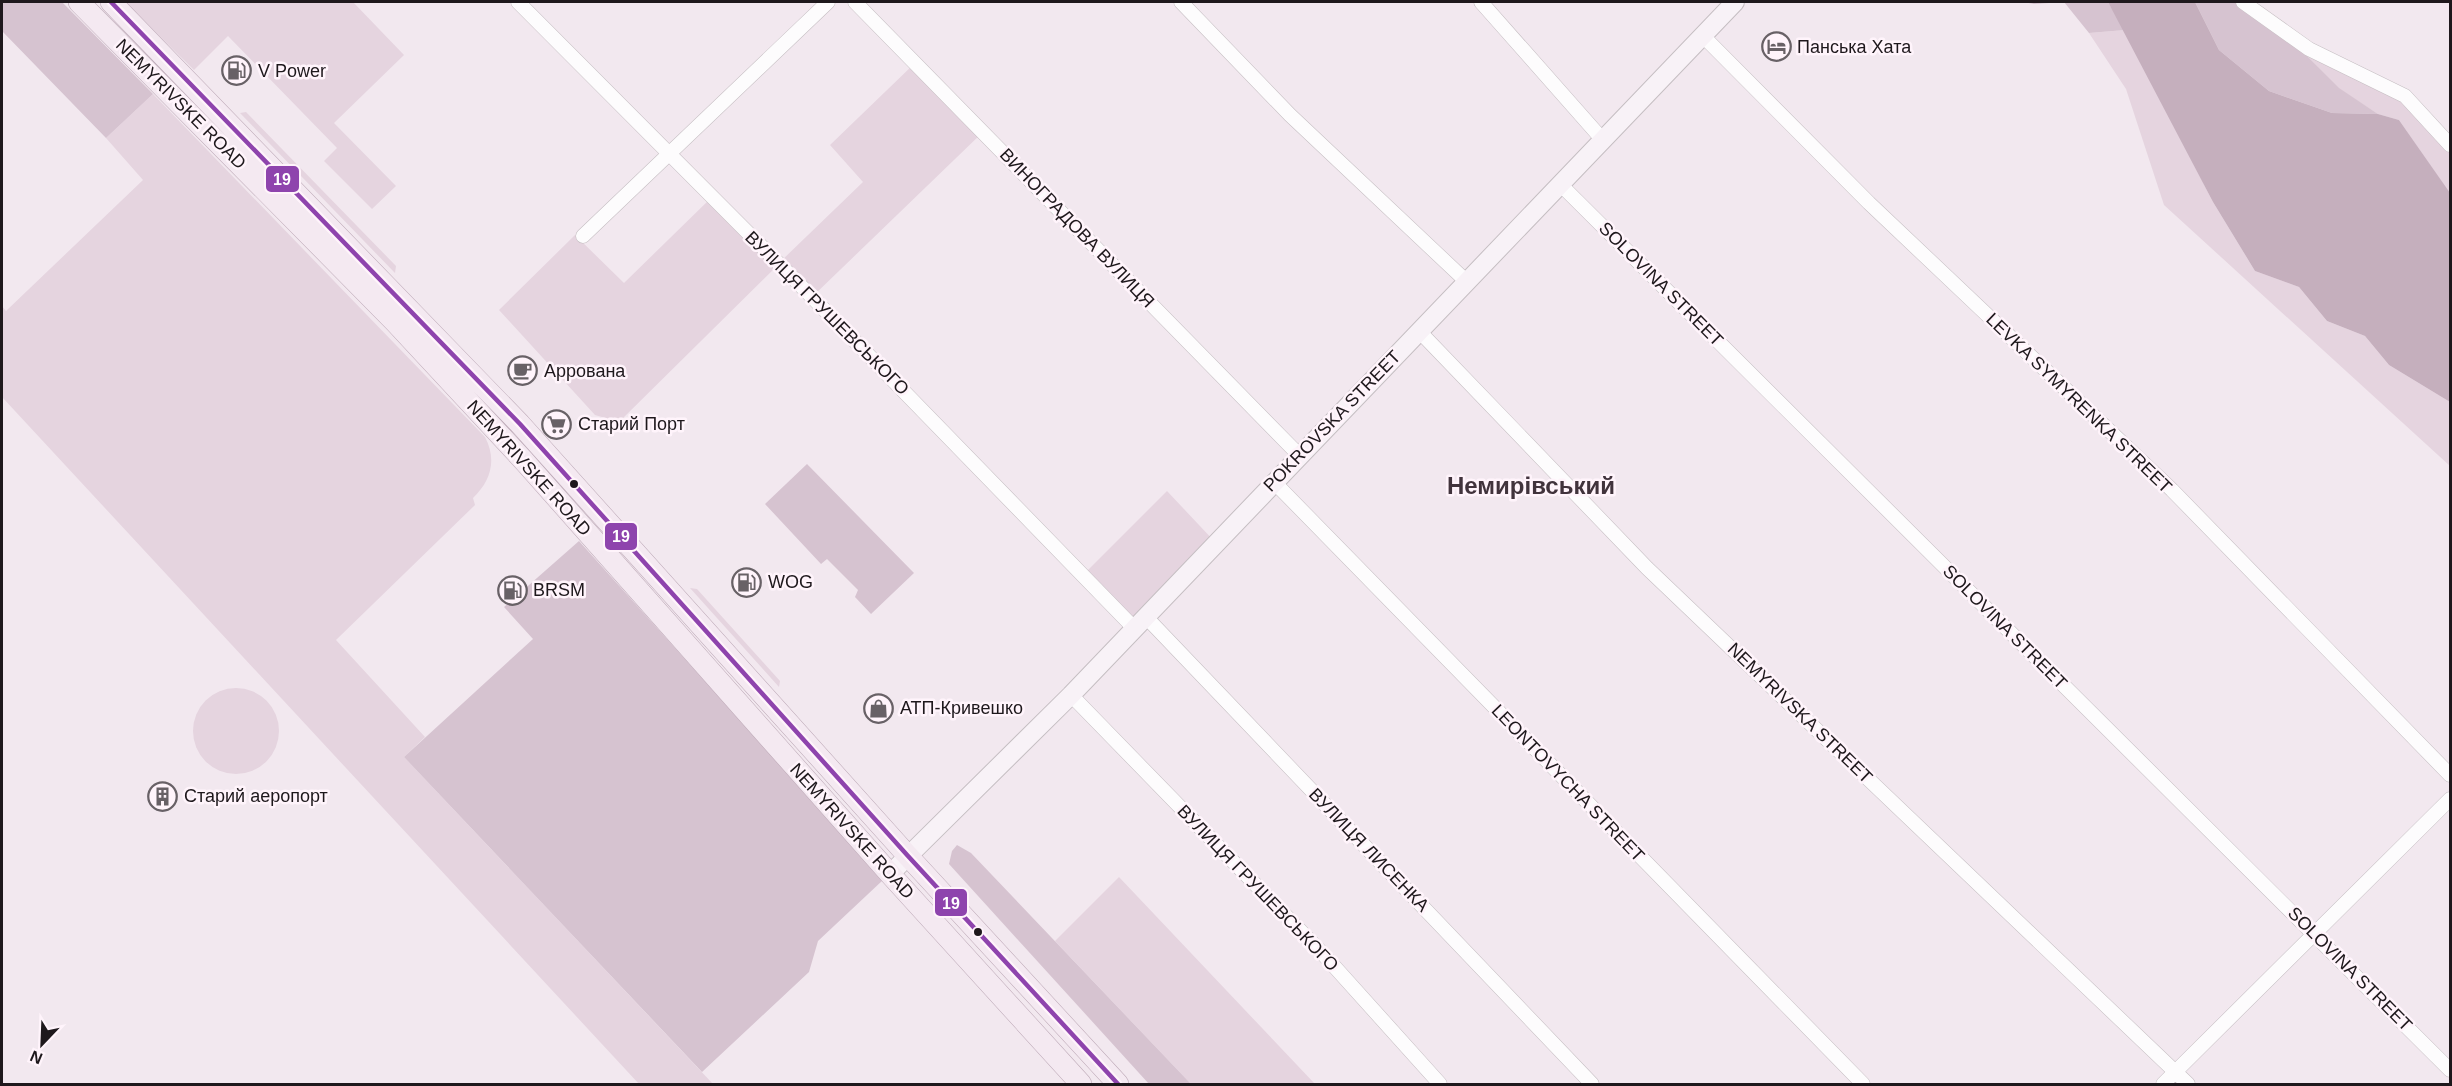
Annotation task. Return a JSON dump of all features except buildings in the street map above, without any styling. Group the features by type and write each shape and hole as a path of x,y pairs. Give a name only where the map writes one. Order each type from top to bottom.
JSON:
{"main road":[{"name":"NEMYRIVSKE ROAD","path":"79,2 395,322 524,460 890,874 1081,1084"},
{"name":"NEMYRIVSKE ROAD","path":"111,2 520,424 908,856 1118,1084"}],"street":[{"name":"ВУЛИЦЯ ГРУШЕВСЬКОГО","path":"518,2 668,155 1139,622"},
{"path":"583,236 828,2"},
{"name":"ВИНОГРАДОВА ВУЛИЦЯ","path":"855,2 1299,455"},
{"path":"1181,2 1298,123 1466,281"},
{"path":"1481,2 1602,140"},
{"name":"POKROVSKA STREET","path":"890,874 1071,695 1273,481 1420,332 1466,281 1735,2"},
{"path":"2243,2 2309,49 2405,96 2451,145"},
{"name":"LEVKA SYMYRENKA STREET","path":"1703,36 1869,203 2172,490 2451,775"},
{"name":"SOLOVINA STREET","path":"1560,183 2451,1070"},
{"name":"NEMYRIVSKA STREET","path":"1420,332 1647,568 2188,1084"},
{"name":"LEONTOVYCHA STREET","path":"1273,481 1863,1084"},
{"name":"ВУЛИЦЯ ЛИСЕНКА","path":"1139,622 1592,1084"},
{"name":"ВУЛИЦЯ ГРУШЕВСЬКОГО","path":"1071,695 1324,955 1440,1084"},
{"path":"2163,1084 2177,1073 2313,933 2451,799"}],"shaded area":[{"path":"2,2 62,2 153,94 106,138 2,31"},
{"path":"125,2 353,2 404,55 334,123 396,186 372,209 324,161 337,148 228,36 194,70"},
{"path":"2023,2 2064,2 2034,4"},
{"path":"2064,2 2108,2 2125,30 2089,33"},
{"path":"2108,2 2195,2 2219,50 2269,91 2332,113 2378,114 2399,120 2450,193 2450,402 2389,365 2365,336 2327,321 2299,287 2255,271 2213,202"},
{"path":"2195,2 2235,2 2306,55 2339,88 2378,114 2332,113 2269,91 2219,50"},
{"path":"2125,30 2213,202 2255,271 2299,287 2327,321 2365,336 2389,365 2450,402 2450,466 2164,205 2126,89 2089,33"},
{"path":"2306,55 2401,101 2450,153 2450,194 2399,120 2378,114 2339,89"},
{"path":"915,63 983,132 812,297 779,264 619,422 595,415 499,310 575,235 624,283 712,197 779,263 863,182 830,145"},
{"path":"153,94 485,437 491,454 490,470 484,485 473,498 475,505 336,640 425,737 404,757 713,1084 639,1084 2,397 2,306 6,311 143,180 106,138"},
{"path":"246,112 396,266 395,273 240,113"},
{"path":"807,464 914,573 871,614 855,597 858,590 827,559 821,564 765,504"},
{"path":"1167,491 1215,542 1134,628 1083,575"},
{"path":"579,541 883,880 818,941 809,972 702,1072 404,757 533,639 504,607"},
{"path":"690,588 697,589 780,681 779,687"},
{"path":"236,688 253,691 267,700 276,714 279,731 276,748 267,762 253,771 236,774 219,771 205,762 196,748 193,731 196,714 205,700 219,691"},
{"path":"957,845 971,853 1191,1084 1149,1084 949,864 952,851"},
{"path":"1119,877 1315,1084 1191,1084 1055,941"}],"transit line":[{"name":"19","path":"111,2 520,424 908,856 1118,1084"}],"place":[{"name":"Панська Хата","path":"1776,47"},
{"name":"V Power","path":"237,71"},
{"name":"Аррована","path":"523,371"},
{"name":"Старий Порт","path":"557,424"},
{"name":"WOG","path":"747,582"},
{"name":"BRSM","path":"512,590"},
{"name":"АТП-Кривешко","path":"879,708"},
{"name":"Старий аеропорт","path":"163,796"}],"district":[{"name":"Немирівський","path":"1531,485"}]}
